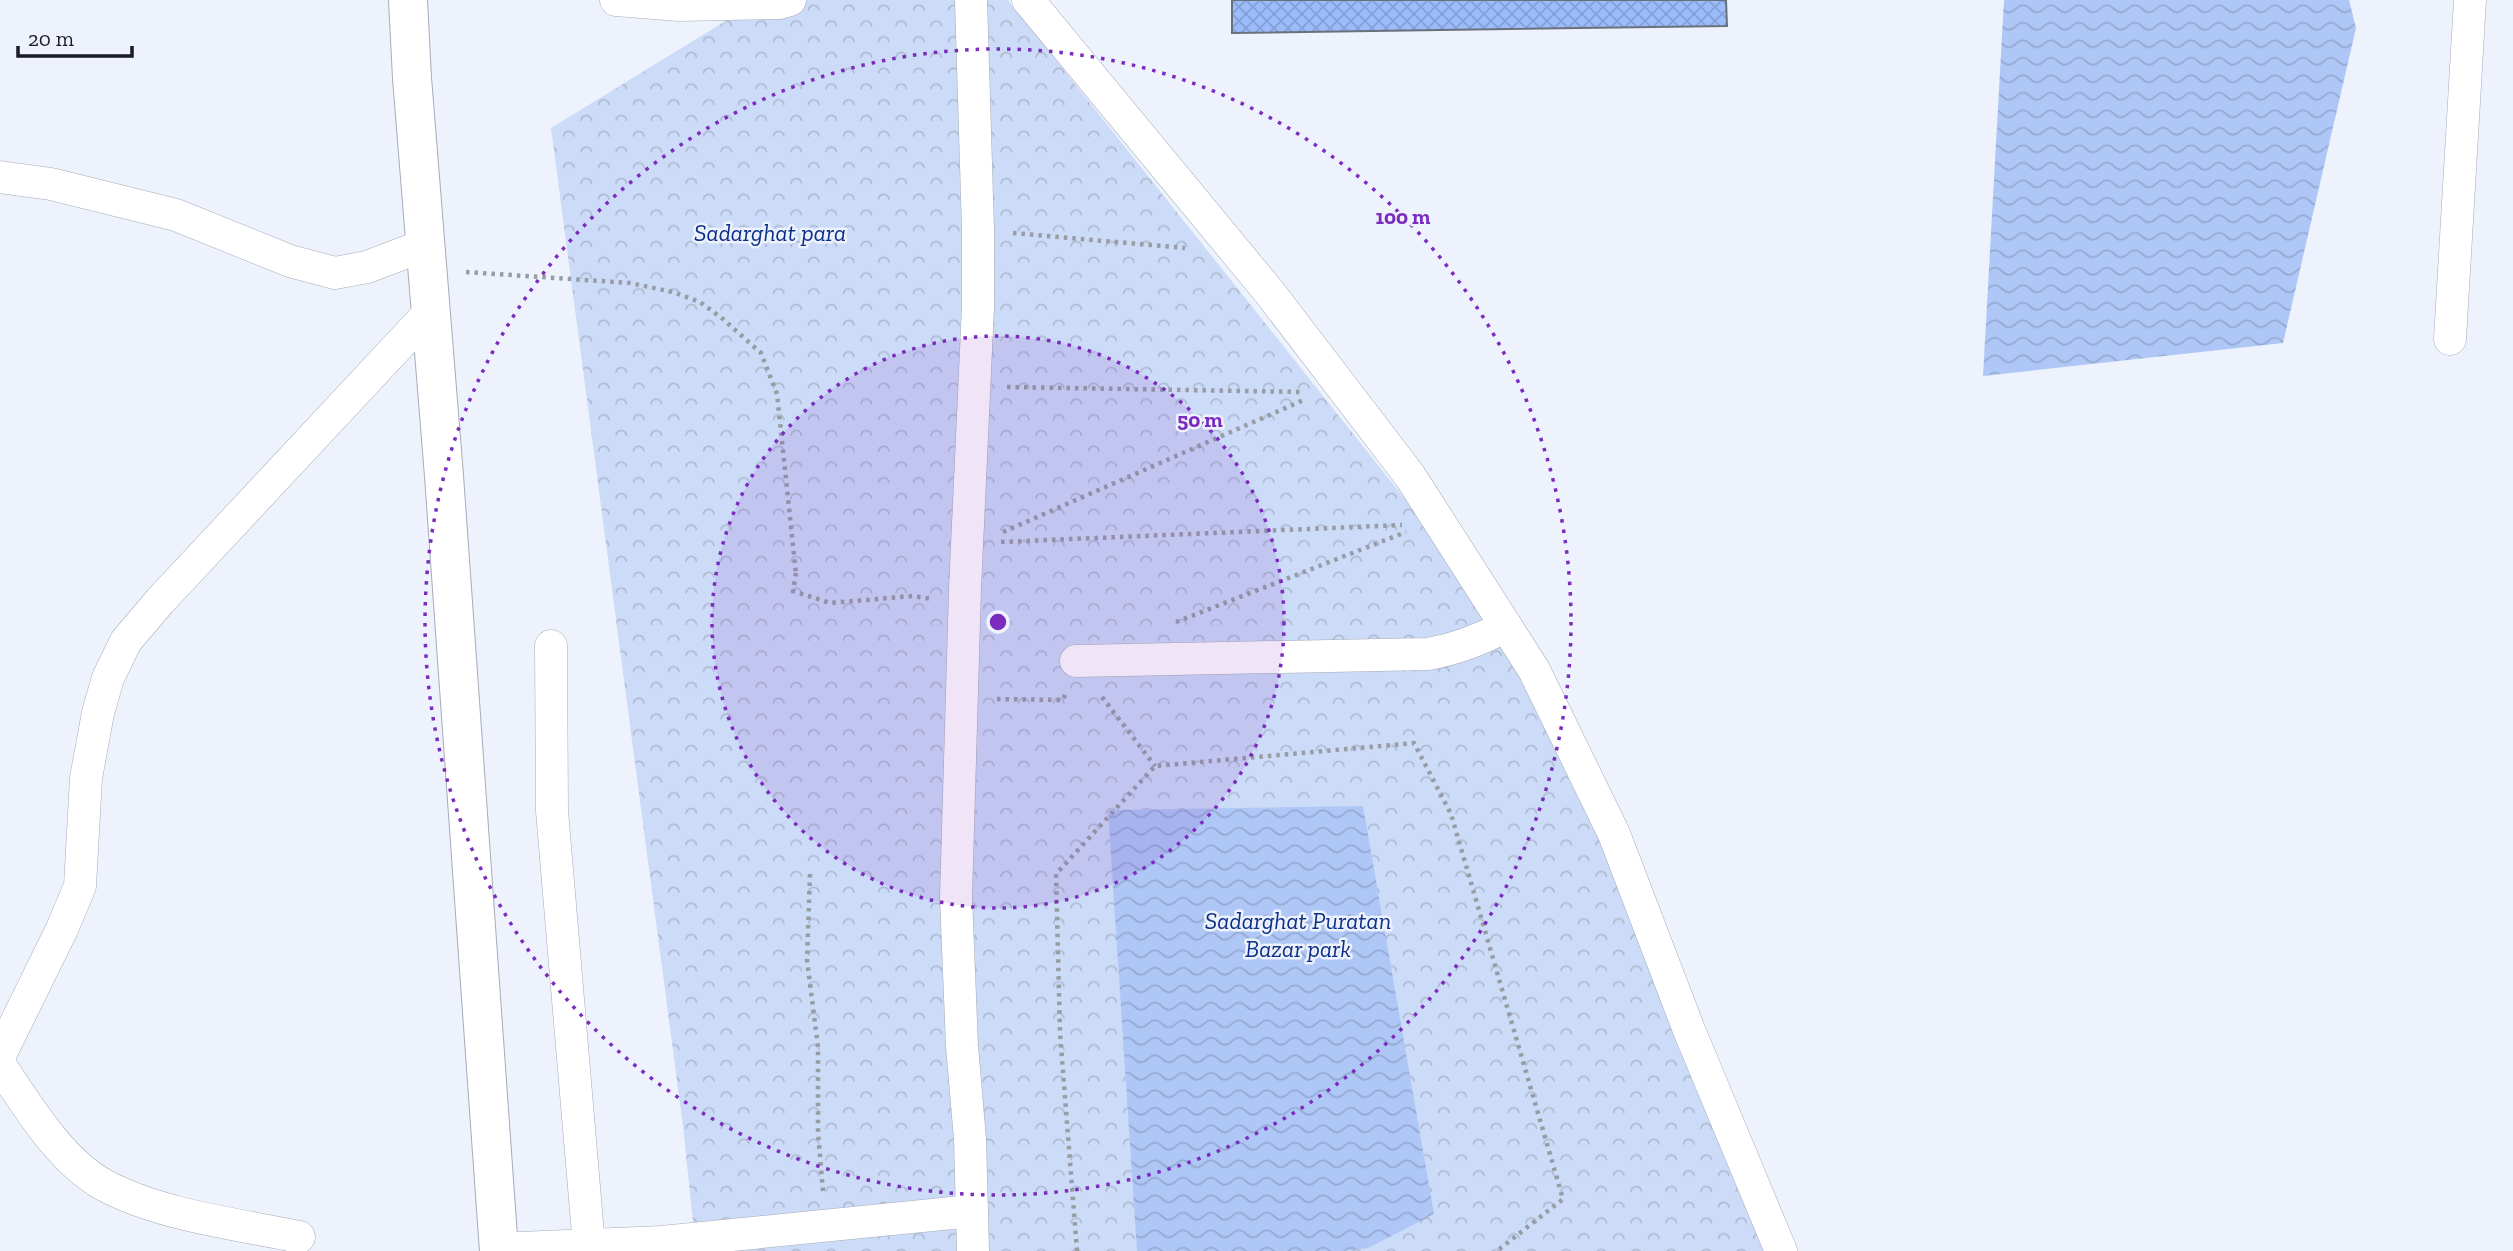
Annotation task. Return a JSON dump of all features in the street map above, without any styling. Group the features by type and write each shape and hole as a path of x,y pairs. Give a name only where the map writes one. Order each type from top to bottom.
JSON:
{"highway":[{"path":"408,0 499,1250"}],"street":[{"path":"616,0 680,5 780,3 790,0"},
{"path":"971,0 978,230 975,386 956,897 973,1251"},
{"path":"1028,0 1270,293 1402,465 1534,670 1614,834 1689,1030 1781,1251"},
{"path":"2450,340 2470,0"},
{"path":"0,177 51,184 176,215 290,261 335,273 426,258"},
{"path":"0,1055 62,929 80,886 86,778 97,713 108,678 126,640 430,312"},
{"path":"1076,662 1428,654 1454,650 1480,641 1506,626"},
{"path":"551,646 552,811 589,1246"},
{"path":"0,1065 42,1128 74,1161 102,1184 137,1199 198,1216 299,1237"},
{"path":"499,1250 589,1246 620,1248 972,1212"}],"path":[{"path":"978,230 1194,249"},
{"path":"426,258 630,283 674,292 700,302 761,353 777,394 796,573 793,590 830,603 914,596 936,599"},
{"path":"975,386 1307,395 991,540 1412,527 1166,626"},
{"path":"963,698 1063,701 1076,662"},
{"path":"1076,662 1155,766"},
{"path":"1077,1251 1060,1033 1056,874 1155,766 1414,743 1451,814 1563,1199 1497,1251"},
{"path":"810,874 807,960 818,1048 819,1171 823,1195 810,1228"}],"green space":[{"path":"768,0 1008,0 1506,626 1779,1251 696,1251 683,1126 551,128 755,3"}],"water":[{"path":"2004,0 2349,0 2356,28 2283,343 1983,376"},
{"path":"1363,806 1434,1214 1368,1248 1343,1251 1137,1251 1108,810"}],"building":[{"path":"1232,0 1726,0 1727,26 1232,33"}],"park label":[{"name":"Sadarghat para","path":"770,233"},
{"name":"Sadarghat Puratan Bazar park","path":"1298,935"}]}
